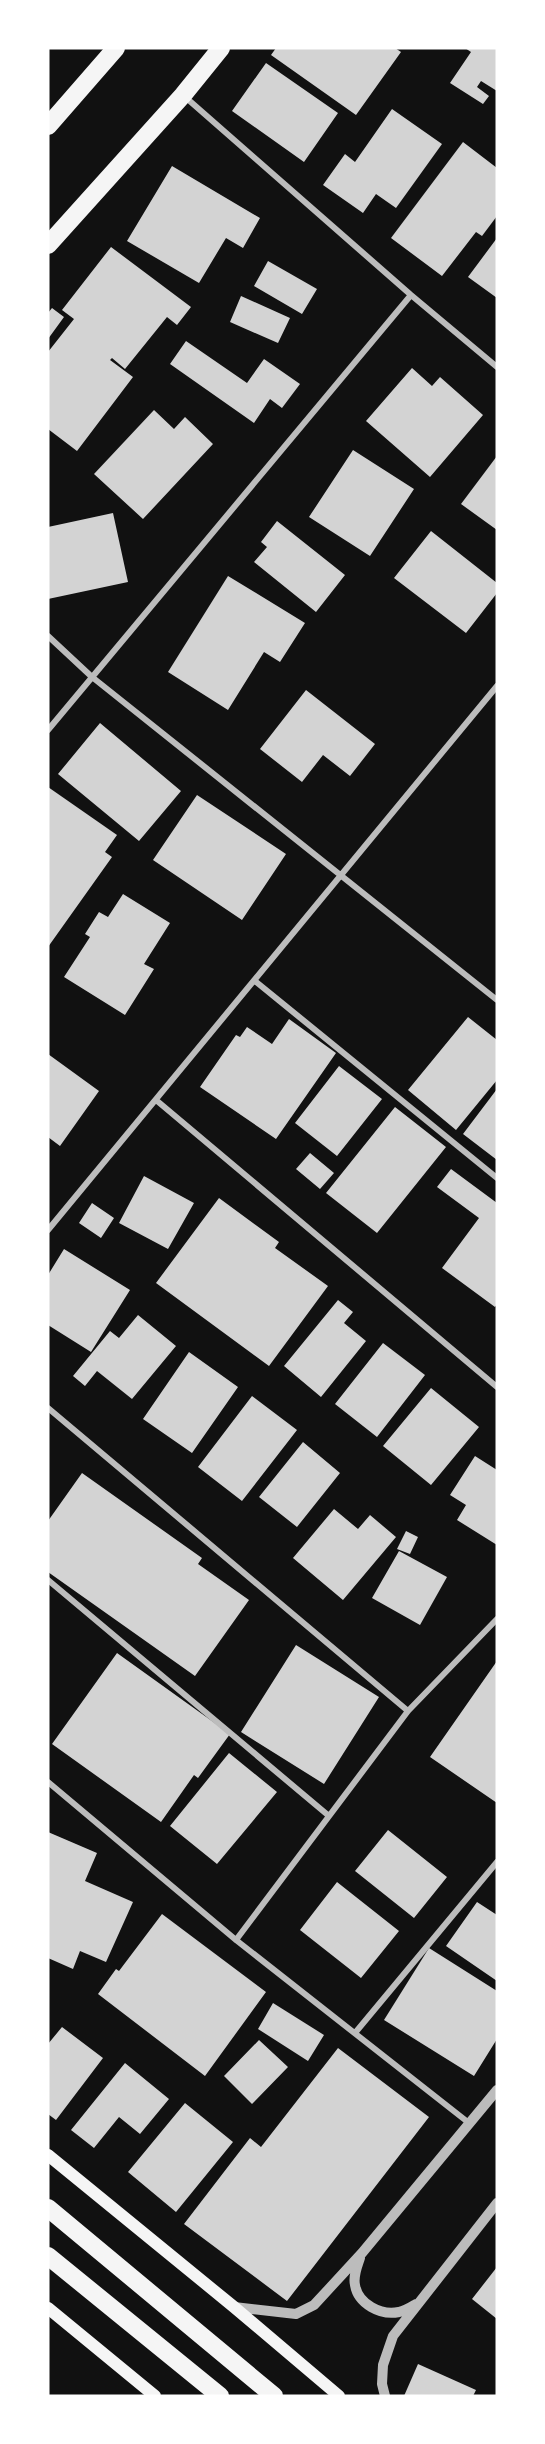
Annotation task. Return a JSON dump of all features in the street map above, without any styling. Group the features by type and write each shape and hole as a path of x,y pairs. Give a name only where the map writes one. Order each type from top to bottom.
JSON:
{"highway":[{"path":"48,245 183,95 221,48"},
{"path":"48,126 111,50"},
{"path":"48,2208 274,2396"},
{"path":"48,2256 220,2396"}],"main road":[{"path":"48,2155 339,2396"},
{"path":"48,2308 149,2393"}],"street":[{"path":"183,95 411,296 497,367"},
{"path":"48,730 411,296"},
{"path":"48,636 92,677 497,1000"},
{"path":"48,1230 497,686"},
{"path":"255,981 497,1178"},
{"path":"156,1100 497,1387"},
{"path":"48,1408 408,1711"},
{"path":"48,1580 328,1816"},
{"path":"236,1940 408,1711 497,1619"},
{"path":"48,1782 236,1940 469,2122"},
{"path":"355,2033 497,1862"},
{"path":"234,2307 296,2314 315,2305 362,2253 497,2090"},
{"path":"385,2396 382,2384 383,2365 393,2336 497,2203"},
{"path":"362,2253 355,2272 355,2286 360,2298 371,2308 386,2313 400,2312 419,2303"}],"building":[{"path":"276,48 395,48 401,52 356,115 271,55"},
{"path":"465,48 497,48 497,91 481,81 477,87 489,96 483,104 450,83 471,52"},
{"path":"266,63 338,113 304,162 232,111"},
{"path":"392,109 442,144 396,208 376,194 363,213 323,185 345,154 355,162"},
{"path":"463,142 497,168 497,216 482,236 476,232 442,276 391,238"},
{"path":"172,166 260,218 243,248 226,238 199,283 127,241"},
{"path":"497,238 497,298 468,277"},
{"path":"111,247 191,307 177,325 167,317 125,369 112,358 110,360 133,377 77,451 48,429 48,352 74,319 62,310"},
{"path":"268,261 317,289 302,314 254,286"},
{"path":"241,296 290,318 278,343 230,322"},
{"path":"52,308 64,317 48,339 48,313"},
{"path":"186,341 247,383 264,359 300,384 282,408 270,399 254,423 170,364"},
{"path":"412,368 432,386 440,377 483,415 430,477 366,421"},
{"path":"154,410 174,429 185,417 213,444 143,519 94,474"},
{"path":"353,450 414,489 370,556 309,517"},
{"path":"497,456 497,530 461,504"},
{"path":"113,513 128,582 48,599 48,527"},
{"path":"277,521 345,575 316,612 254,562 267,547 261,542"},
{"path":"431,531 497,583 497,593 466,633 394,578"},
{"path":"228,576 305,623 280,662 264,652 228,710 168,672"},
{"path":"306,690 375,744 350,776 323,755 302,782 260,749"},
{"path":"100,723 181,791 139,841 58,774"},
{"path":"48,787 117,835 105,852 112,857 48,947"},
{"path":"197,795 286,854 242,920 153,860"},
{"path":"123,894 170,923 144,964 154,969 125,1015 64,977 90,937 85,934 99,912 108,917"},
{"path":"468,1017 497,1040 497,1080 456,1130 408,1090"},
{"path":"289,1019 336,1053 276,1139 200,1087 236,1035 240,1037 247,1027 272,1044"},
{"path":"48,1054 99,1091 60,1146 48,1137"},
{"path":"339,1066 382,1099 337,1156 295,1123"},
{"path":"497,1089 497,1160 463,1134"},
{"path":"395,1107 446,1147 377,1233 326,1193"},
{"path":"310,1153 334,1173 320,1189 296,1169"},
{"path":"451,1169 497,1203 497,1304 495,1307 442,1268 479,1218 437,1187"},
{"path":"144,1176 194,1203 168,1249 119,1223"},
{"path":"219,1198 279,1242 275,1248 328,1286 269,1366 156,1283"},
{"path":"92,1203 114,1218 101,1238 79,1223"},
{"path":"64,1249 130,1290 91,1352 48,1325 48,1275"},
{"path":"338,1300 353,1312 344,1323 366,1341 321,1397 284,1366"},
{"path":"138,1315 176,1346 132,1399 97,1371 85,1386 73,1376 110,1331 119,1338"},
{"path":"383,1343 425,1375 377,1437 335,1404"},
{"path":"189,1352 238,1387 192,1453 143,1419"},
{"path":"431,1388 479,1427 431,1485 383,1446"},
{"path":"252,1396 297,1430 242,1501 198,1467"},
{"path":"303,1442 340,1473 297,1527 259,1497"},
{"path":"475,1456 497,1470 497,1545 457,1520 466,1505 450,1495"},
{"path":"82,1473 202,1558 198,1564 249,1600 195,1676 48,1572 48,1521"},
{"path":"334,1509 358,1529 370,1515 396,1537 343,1600 293,1558"},
{"path":"406,1531 418,1537 410,1554 397,1549"},
{"path":"399,1551 447,1577 420,1625 372,1598"},
{"path":"296,1645 379,1697 324,1784 241,1732"},
{"path":"117,1653 230,1734 198,1778 194,1775 161,1822 52,1744"},
{"path":"497,1661 497,1803 430,1757"},
{"path":"229,1753 277,1792 217,1864 170,1826"},
{"path":"388,1830 447,1877 414,1918 355,1871"},
{"path":"48,1832 97,1853 85,1881 133,1902 106,1962 80,1951 73,1969 48,1958"},
{"path":"337,1882 399,1931 361,1978 300,1930"},
{"path":"477,1902 497,1915 497,1981 446,1946"},
{"path":"162,1914 266,1992 205,2076 98,1994 116,1969 119,1971"},
{"path":"429,1948 497,1991 497,2039 474,2076 384,2020"},
{"path":"273,2003 324,2035 308,2061 258,2029"},
{"path":"62,2027 103,2058 56,2120 48,2114 48,2044"},
{"path":"259,2040 288,2067 252,2104 224,2076"},
{"path":"338,2048 429,2117 287,2301 184,2224 250,2138 261,2147"},
{"path":"125,2063 169,2099 140,2134 119,2117 94,2148 71,2130"},
{"path":"185,2103 233,2142 176,2212 128,2172"},
{"path":"497,2267 497,2319 472,2299"},
{"path":"418,2364 476,2390 473,2396 404,2396"}]}
